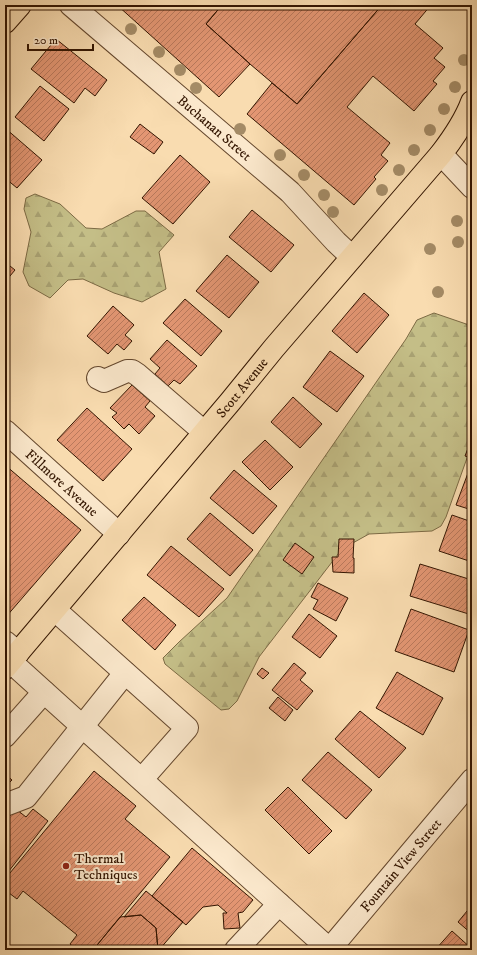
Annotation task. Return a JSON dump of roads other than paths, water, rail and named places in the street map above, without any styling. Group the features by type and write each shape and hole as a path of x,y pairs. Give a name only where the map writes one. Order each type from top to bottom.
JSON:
{"main road":[{"path":"5,22 20,5"},
{"name":"Scott Avenue","path":"10,656 55,610 274,348 441,154 459,129 472,102"}],"street":[{"name":"Buchanan Street","path":"71,5 290,192 336,242 352,257"},
{"path":"441,154 472,187"},
{"path":"98,378 104,381 127,371 132,371 204,432"},
{"name":"Fillmore Avenue","path":"5,431 119,534"},
{"path":"55,610 187,728 142,780"},
{"path":"10,656 44,692 330,950"},
{"path":"5,805 26,797 125,673"},
{"path":"5,736 44,692"},
{"name":"Fountain View Street","path":"330,950 472,780"},
{"path":"236,950 279,904"}],"place":[{"name":"Thermal Techniques","path":"66,866"}]}
